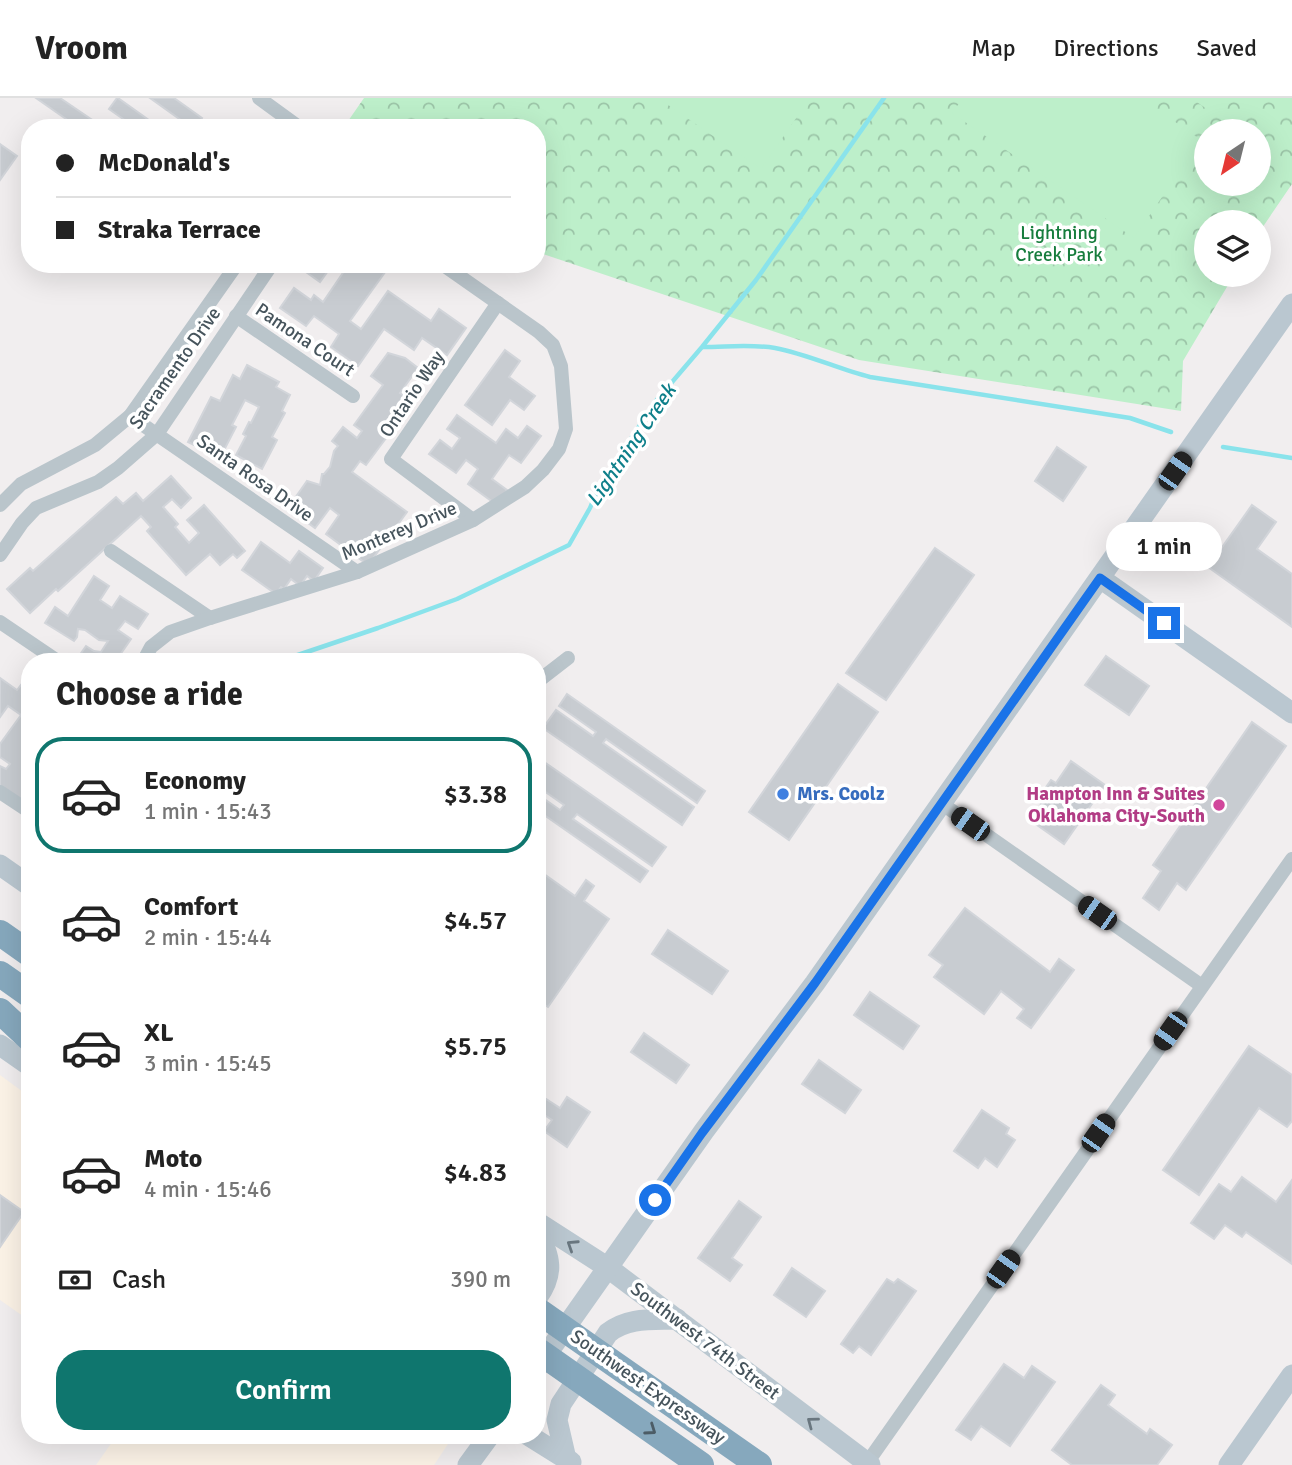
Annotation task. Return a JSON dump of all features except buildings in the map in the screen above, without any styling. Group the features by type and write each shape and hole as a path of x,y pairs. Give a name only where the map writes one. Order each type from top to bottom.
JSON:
{"highway":[{"path":"0,925 21,934"},
{"path":"0,933 21,948"},
{"path":"0,974 21,989"},
{"path":"0,1011 21,1031"},
{"name":"Southwest Expressway","path":"546,1316 759,1465"},
{"name":"Southwest Expressway","path":"546,1356 701,1465"}],"main road":[{"path":"546,1355 702,1133 815,983 1292,304"},
{"path":"1100,578 1292,713"},
{"path":"0,865 21,880"},
{"path":"0,1045 21,1060"},
{"name":"Southwest 74th Street","path":"546,1228 607,1267 868,1464"},
{"path":"546,1250 550,1271 546,1284"},
{"path":"571,1462 557,1420 561,1404 608,1334 633,1321 677,1319"},
{"path":"1229,1465 1292,1375"},
{"path":"468,1465 483,1444"},
{"path":"542,1444 571,1462"}],"street":[{"path":"258,98 287,119"},
{"path":"0,505 21,484 95,444 130,416 230,273"},
{"name":"Sacramento Drive","path":"0,555 36,508 99,482 157,434 266,273"},
{"path":"455,273 498,303"},
{"name":"Monterey Drive","path":"148,653 170,632 357,572 473,520 525,487 542,470 558,449 566,429 561,366 553,345 498,303"},
{"name":"Ontario Way","path":"473,520 391,459 498,303"},
{"name":"Pamona Court","path":"236,316 353,396"},
{"name":"Santa Rosa Drive","path":"130,416 357,572"},
{"path":"111,551 210,618"},
{"path":"0,622 46,653"},
{"path":"546,675 568,658"},
{"path":"0,792 21,806"},
{"path":"940,803 1202,986"},
{"path":"868,1464 1292,859"}],"shaded area":[{"path":"0,1075 21,1090 21,1315 0,1300"},
{"path":"111,1444 448,1444 434,1465 96,1465"}],"green space":[{"name":"Lightning Creek Park","path":"364,98 1292,98 1292,184 1271,215 1271,210 1194,210 1194,287 1227,287 1183,361 1181,411 859,360 546,255 546,119 349,119"},
{"path":"658,98 810,98 761,169"},
{"path":"963,98 1141,98 1194,135 1194,150 1134,238 952,113"},
{"path":"1191,98 1230,98 1217,116"}],"waterway":[{"name":"Lightning Creek","path":"304,653 457,599 569,545 597,491 655,402 756,280 884,98"},
{"name":"Lightning Creek","path":"703,347 775,348 870,377 1130,418 1171,432"},
{"name":"Lightning Creek","path":"1223,447 1292,458"}],"place":[{"name":"Mrs. Coolz","path":"783,794"},
{"name":"Hampton Inn & Suites Oklahoma City-South","path":"1219,805"}],"route":[{"path":"655,1200 815,983 1100,578 1164,623"}]}
